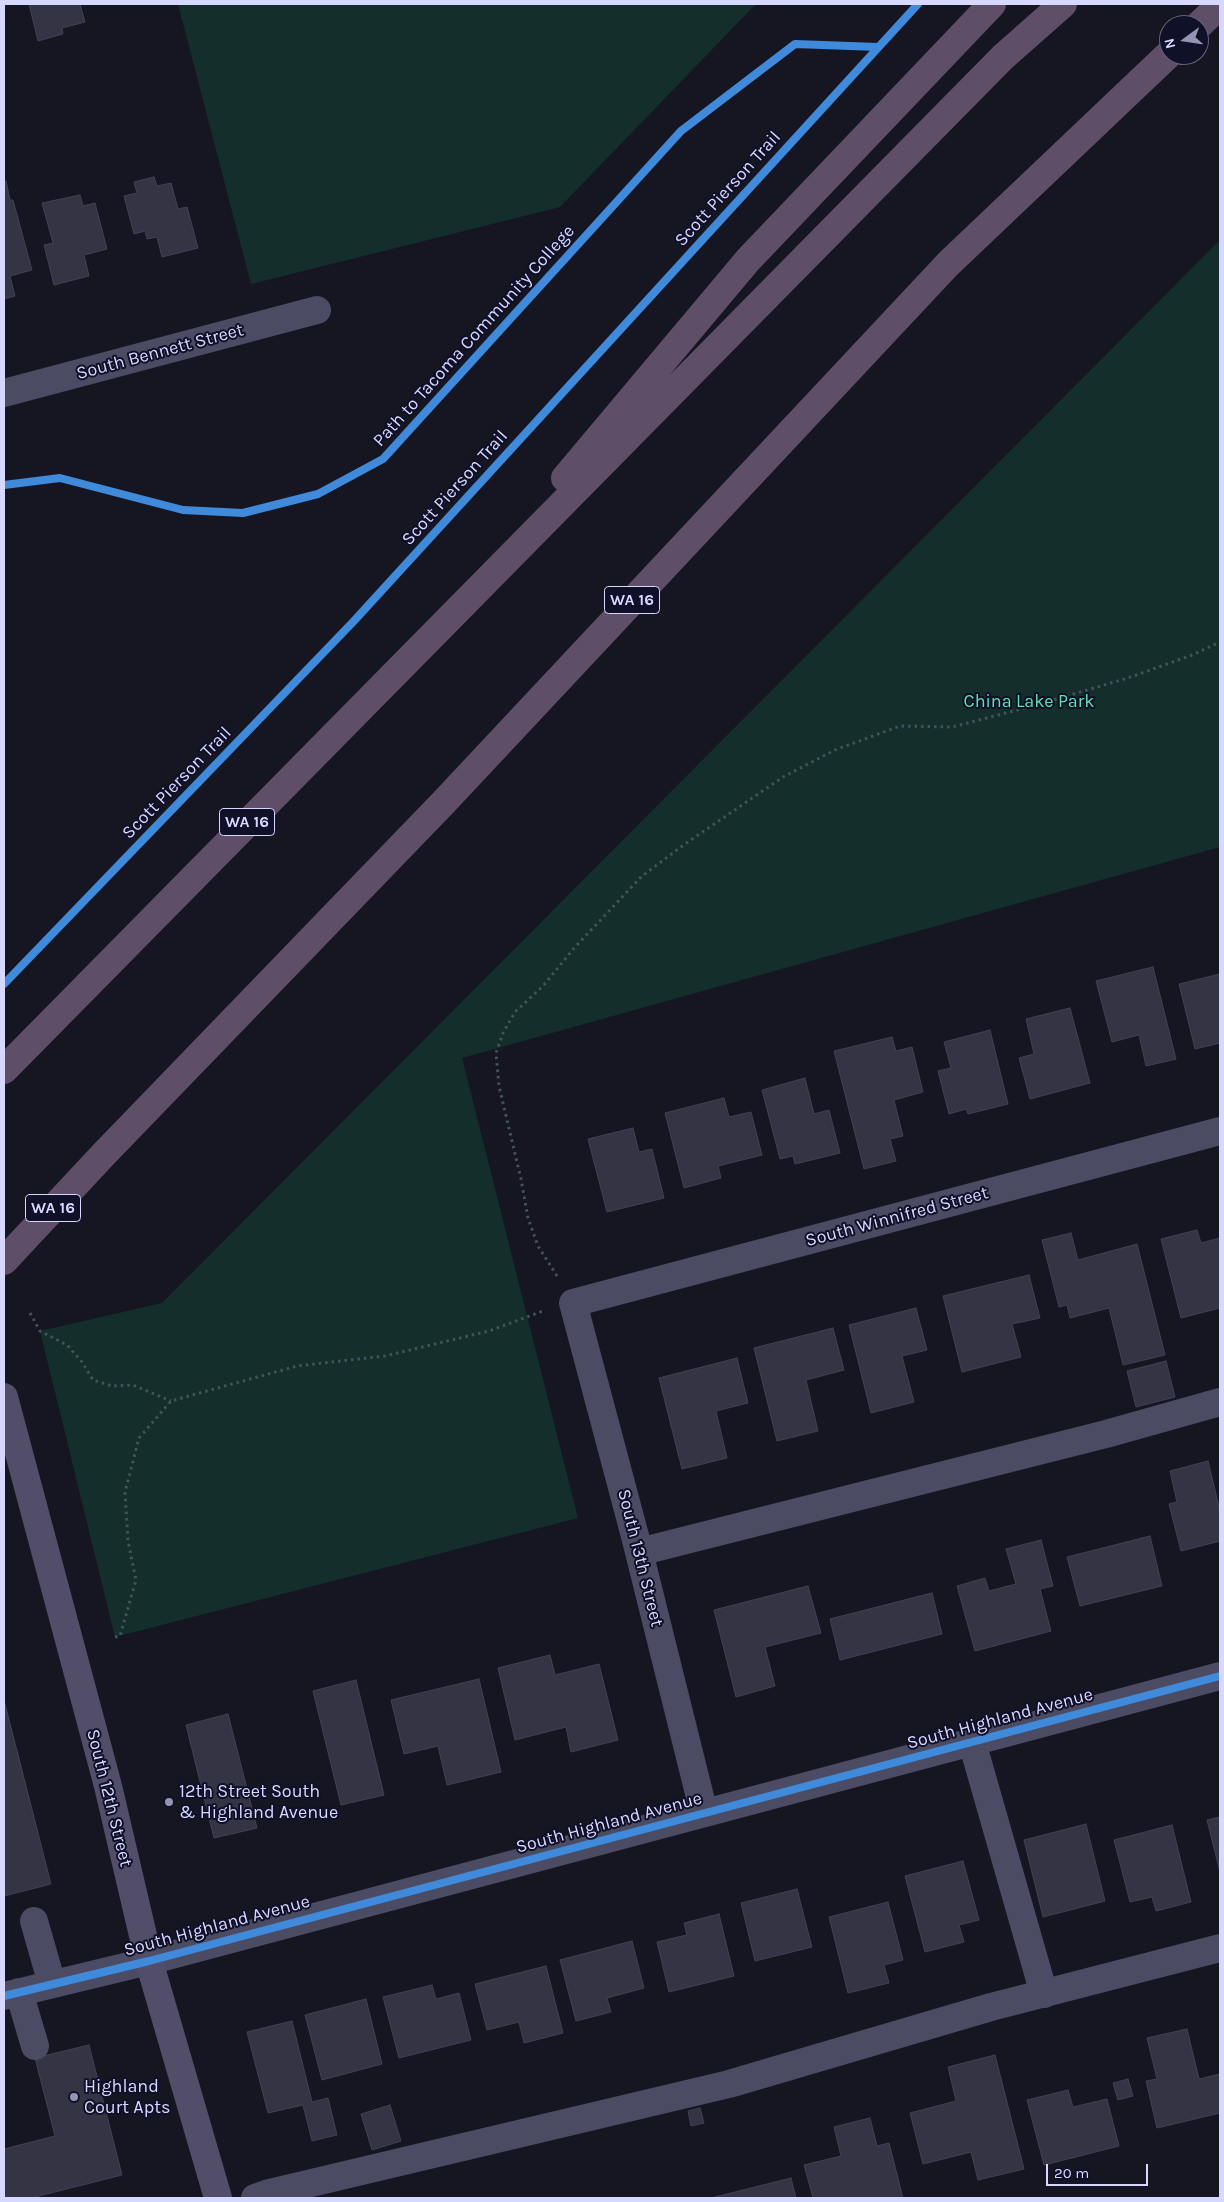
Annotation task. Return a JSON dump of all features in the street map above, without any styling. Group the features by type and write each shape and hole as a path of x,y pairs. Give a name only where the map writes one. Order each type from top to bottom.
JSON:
{"highway":[{"path":"432,635 748,260 992,4"},
{"name":"WA 16","path":"4,1070 62,1009 1003,57 1063,4"},
{"path":"1209,15 1220,5"},
{"name":"WA 16","path":"4,1261 103,1155 450,794 948,264 1159,64"}],"main road":[{"name":"South 12th Street","path":"4,1397 108,1786 149,1960 218,2198"}],"street":[{"name":"South Bennett Street","path":"4,393 317,310"},
{"name":"South Winnifred Street","path":"573,1302 1220,1131"},
{"name":"South 13th Street","path":"573,1302 639,1552 704,1813"},
{"path":"639,1552 1106,1434 1220,1402"},
{"name":"South Highland Avenue","path":"12,1994 149,1960 1220,1676"},
{"path":"972,1742 1044,1994"},
{"path":"34,1921 52,1984"},
{"path":"255,2198 269,2193 729,2084 1044,1994 1220,1948"},
{"path":"12,1994 34,2046"}],"path":[{"path":"115,1637 120,1636 136,1580 128,1541 125,1492 139,1438 171,1402 297,1366 385,1356 489,1331 573,1302 538,1246 528,1218 521,1178 499,1086 496,1053 502,1033 515,1012 543,986 575,947 642,876 783,777 835,750 900,726 952,727 1029,707 1128,678 1192,656 1220,642"},
{"path":"30,1313 40,1331 67,1346 82,1362 93,1380 112,1386 133,1385 171,1402"}],"green space":[{"path":"178,4 756,4 560,207 251,284"},
{"name":"China Lake Park","path":"1220,240 1220,847 462,1058 578,1518 115,1637 40,1331 162,1303"}],"building":[{"path":"29,4 80,4 85,22 62,28 63,34 38,41"},
{"path":"154,177 157,186 171,183 178,209 187,207 198,248 162,257 157,237 147,239 145,231 134,234 124,196 137,193 134,182"},
{"path":"4,181 6,181 10,200 13,200 32,270 10,276 15,296 4,299"},
{"path":"80,195 83,206 95,203 107,249 84,255 89,276 54,285 44,245 53,243 42,203"},
{"path":"1153,967 1176,1059 1146,1066 1139,1035 1112,1042 1096,981"},
{"path":"1220,974 1220,1043 1195,1049 1179,984"},
{"path":"1070,1008 1090,1083 1030,1099 1019,1058 1034,1054 1026,1019"},
{"path":"990,1030 1008,1104 968,1114 966,1109 949,1114 938,1071 951,1068 944,1042"},
{"path":"892,1037 896,1051 912,1047 923,1092 894,1100 903,1136 890,1139 896,1161 864,1169 834,1051"},
{"path":"805,1078 814,1114 829,1110 840,1153 795,1164 793,1156 780,1159 762,1090"},
{"path":"724,1098 729,1117 751,1112 762,1155 718,1166 721,1178 684,1188 665,1113"},
{"path":"633,1128 639,1152 652,1149 664,1198 607,1212 588,1139"},
{"path":"1197,1230 1201,1243 1220,1238 1220,1308 1181,1318 1161,1239"},
{"path":"1071,1233 1078,1260 1137,1244 1165,1355 1123,1365 1109,1308 1070,1318 1067,1305 1059,1307 1042,1240"},
{"path":"1029,1275 1040,1318 1012,1324 1021,1357 962,1372 943,1296"},
{"path":"916,1308 927,1350 902,1356 914,1402 871,1413 849,1325"},
{"path":"833,1328 844,1370 806,1380 818,1431 777,1441 754,1348"},
{"path":"737,1358 748,1403 716,1411 727,1458 682,1469 659,1378"},
{"path":"1166,1361 1175,1397 1136,1407 1127,1371"},
{"path":"1208,1461 1220,1511 1220,1541 1181,1551 1169,1504 1177,1502 1170,1471"},
{"path":"1150,1536 1162,1586 1080,1606 1067,1557"},
{"path":"1041,1540 1053,1586 1040,1589 1051,1631 975,1651 957,1586 985,1578 989,1591 1016,1584 1006,1549"},
{"path":"808,1586 821,1633 765,1647 775,1686 736,1697 714,1610"},
{"path":"932,1593 942,1634 840,1660 830,1619"},
{"path":"550,1655 555,1675 599,1664 618,1740 571,1752 566,1727 515,1740 498,1668"},
{"path":"479,1679 501,1772 447,1785 438,1746 404,1754 391,1700"},
{"path":"356,1680 384,1795 341,1805 313,1691"},
{"path":"4,1700 51,1884 4,1896"},
{"path":"228,1714 257,1828 214,1838 186,1725"},
{"path":"1220,1817 1220,1872 1207,1820"},
{"path":"1086,1824 1105,1901 1043,1917 1024,1840"},
{"path":"1172,1825 1191,1902 1156,1911 1152,1897 1130,1902 1114,1840"},
{"path":"963,1861 979,1920 959,1925 964,1942 925,1952 905,1876"},
{"path":"797,1889 812,1947 755,1961 741,1903"},
{"path":"888,1902 903,1960 884,1965 889,1983 848,1993 829,1917"},
{"path":"719,1914 734,1976 669,1992 657,1942 687,1935 684,1923"},
{"path":"632,1941 644,1988 607,1998 611,2012 576,2021 560,1960"},
{"path":"546,1966 563,2033 524,2043 519,2022 487,2030 475,1984"},
{"path":"432,1985 436,1999 459,1993 471,2040 399,2058 383,1997"},
{"path":"366,1999 382,2064 322,2080 305,2015"},
{"path":"292,2021 312,2102 328,2098 337,2135 312,2141 303,2105 268,2113 247,2032"},
{"path":"1187,2029 1199,2079 1220,2074 1220,2113 1157,2128 1146,2081 1157,2079 1147,2038"},
{"name":"Highland Court Apts","path":"89,2045 122,2175 31,2198 4,2198 4,2149 55,2136 35,2058"},
{"path":"995,2055 1024,2169 978,2180 971,2152 923,2164 910,2113 956,2101 948,2067"},
{"path":"1128,2079 1133,2096 1118,2100 1113,2083"},
{"path":"1068,2090 1073,2107 1107,2099 1119,2146 1044,2165 1027,2100"},
{"path":"390,2105 401,2141 372,2150 361,2114"},
{"path":"700,2108 704,2123 691,2126 688,2111"},
{"path":"870,2118 877,2146 889,2143 903,2198 813,2198 804,2165 841,2156 834,2127"},
{"path":"791,2178 796,2198 711,2198"}],"cycle path":[{"name":"Scott Pierson Trail","path":"4,984 353,622 918,4"},
{"name":"Path to Tacoma Community College","path":"4,485 60,478 183,510 243,513 318,494 383,459 681,131 795,44 878,47"},
{"path":"4,1996 149,1961 1220,1676"}],"place":[{"name":"12th Street South & Highland Avenue","path":"169,1802"},
{"name":"Highland Court Apts","path":"74,2097"}]}
